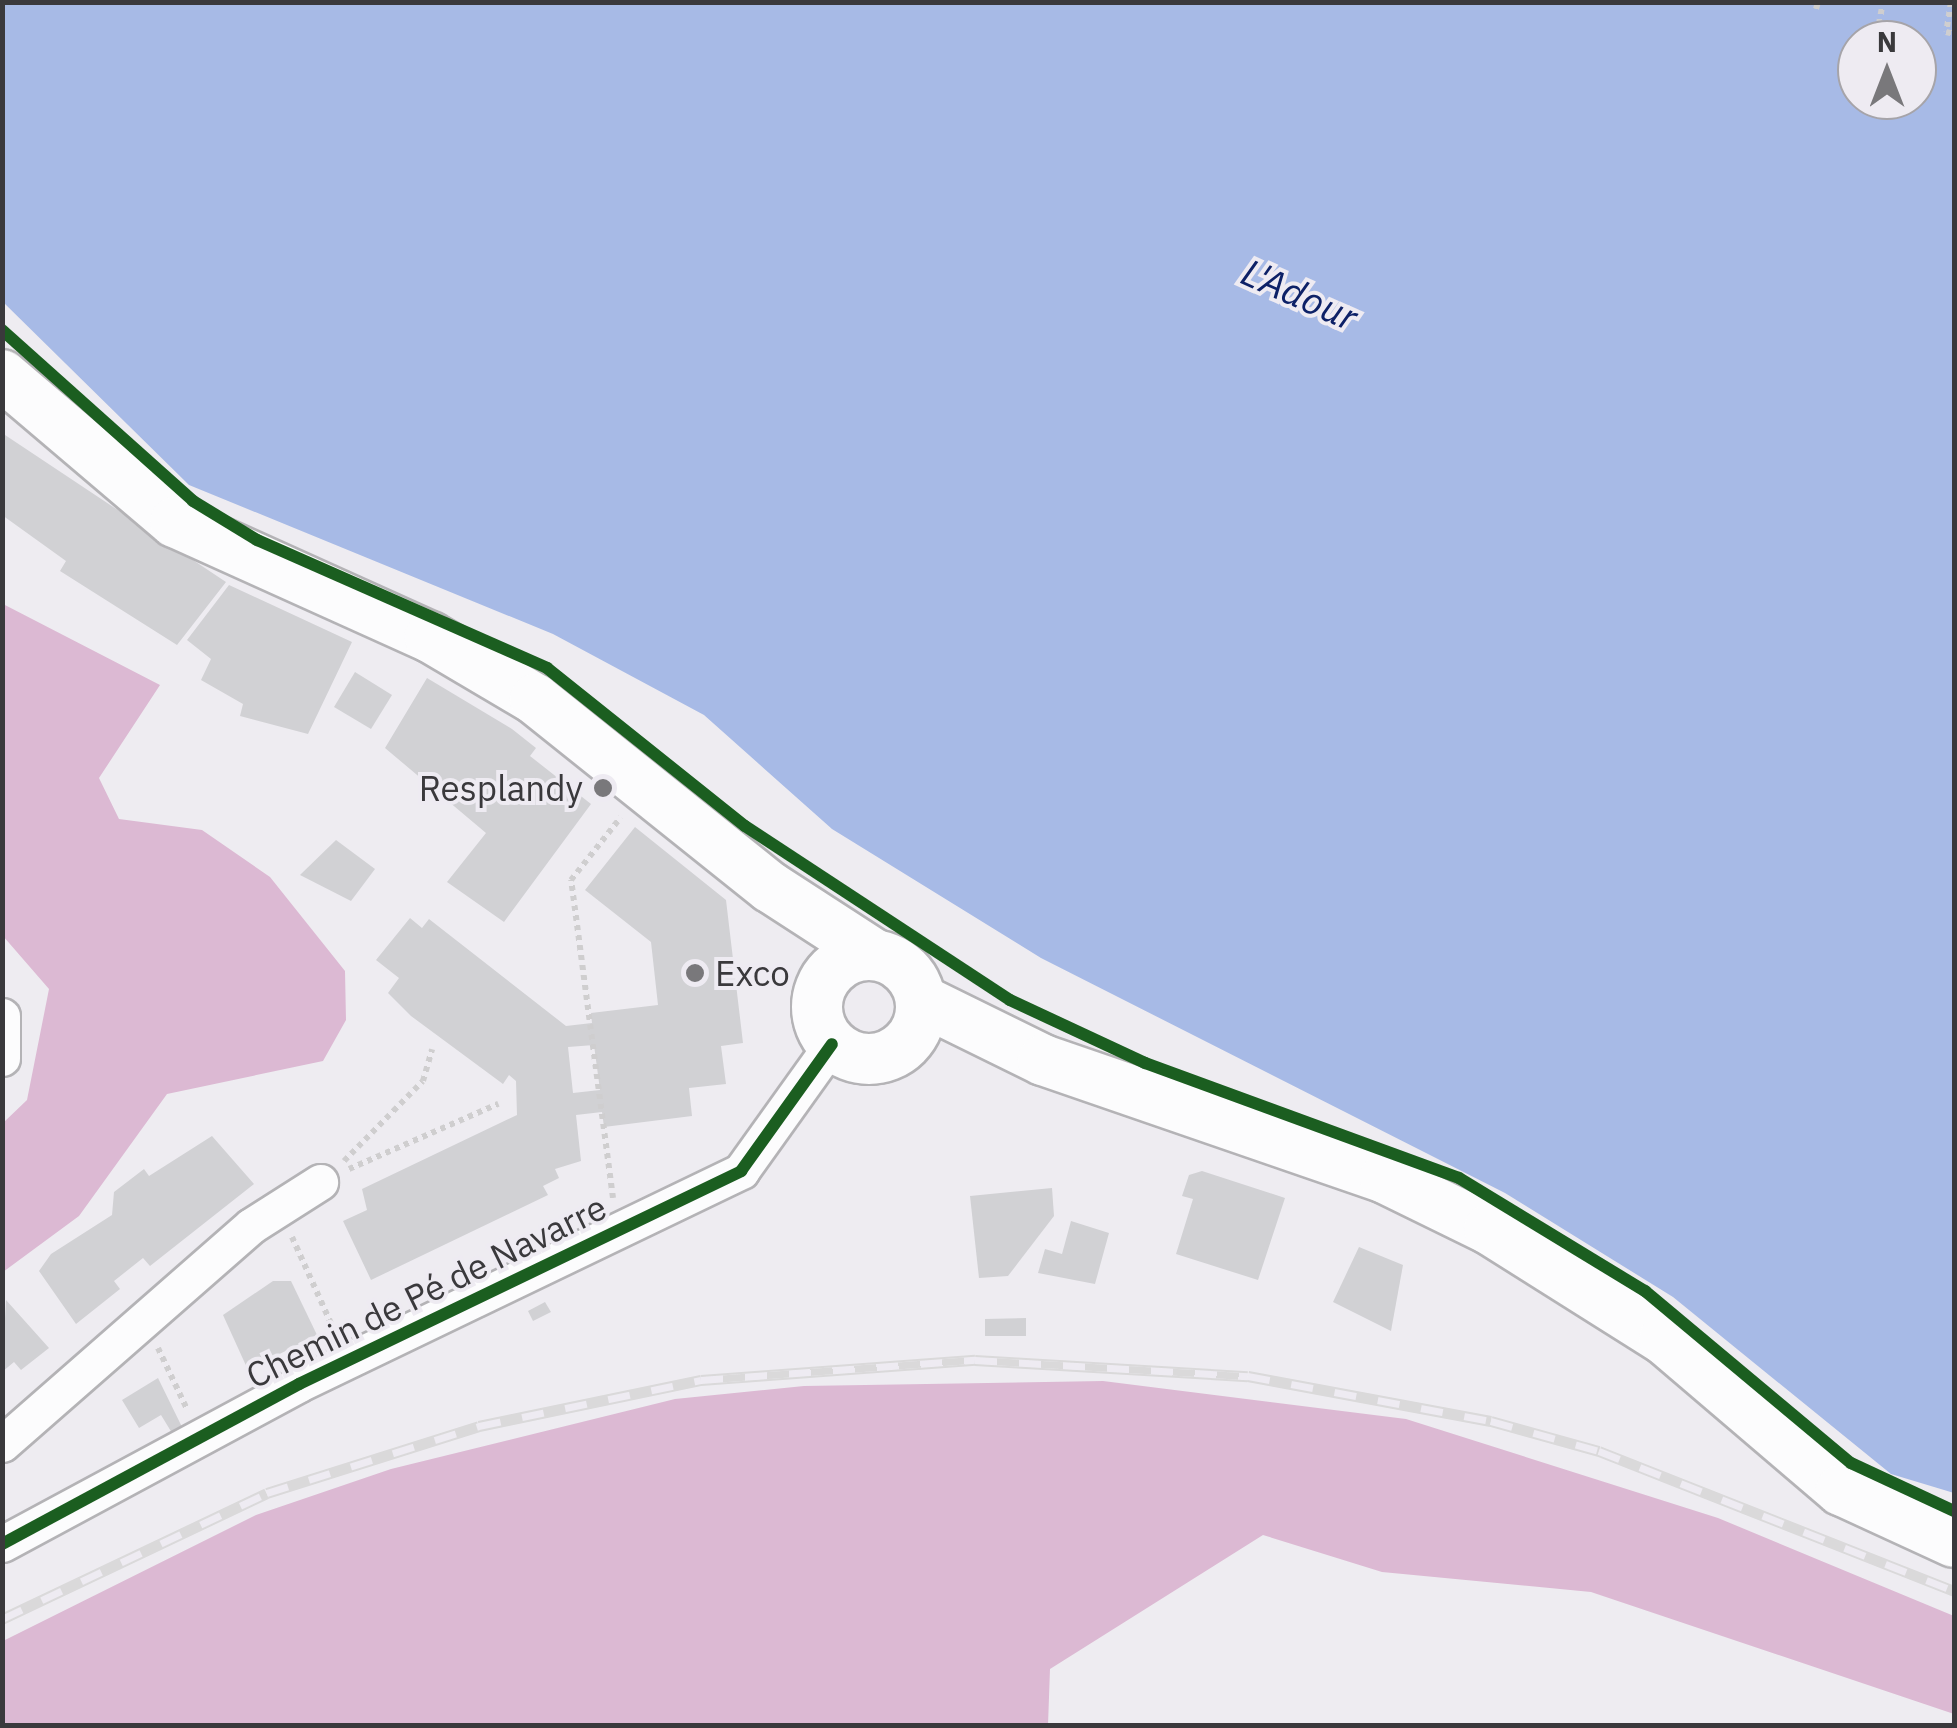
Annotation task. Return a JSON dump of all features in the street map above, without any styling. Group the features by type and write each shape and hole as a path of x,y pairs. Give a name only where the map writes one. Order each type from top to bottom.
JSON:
{"main road":[{"path":"2,374 175,522 430,637 536,699 770,886 910,975 914,1022"},
{"path":"770,886 820,988 818,1018 832,1044 869,1060 914,1022"},
{"path":"820,988 836,966 875,955"},
{"path":"914,1022 1043,1060 1384,1178 1489,1229 1664,1339 1841,1490 1954,1542"}],"street":[{"path":"2,1016 2,1058"},
{"name":"Chemin de Pé de Navarre","path":"2,1544 201,1438 741,1171 832,1044"},
{"path":"2,1444 278,1209 320,1182"}],"path":[{"path":"1951,2 1946,32 1954,34"},
{"path":"608,1186 571,880 622,816"},
{"path":"320,1182 393,1118 422,1081 432,1049"},
{"path":"320,1182 498,1104"},
{"path":"278,1209 331,1323"},
{"path":"144,1320 201,1438"}],"shaded area":[{"path":"3,604 160,685 99,778 119,819 202,830 270,877 345,971 346,1020 323,1061 167,1094 79,1216 3,1272 3,1123 27,1100 49,989 3,936"},
{"path":"1103,1381 1406,1419 1718,1518 1954,1616 1954,1714 1591,1592 1382,1572 1263,1535 1050,1669 1048,1725 3,1725 3,1641 256,1515 391,1469 675,1399 804,1386"}],"water":[{"name":"L'Adour","path":"2,3 1954,3 1954,1493 1891,1474 1673,1297 1505,1193 1041,958 832,829 704,715 553,634 189,485 3,302"}],"building":[{"path":"2,433 226,582 177,645 60,571 66,561 2,515"},
{"path":"229,585 352,642 308,734 240,716 243,704 201,680 211,659 187,640"},
{"path":"355,672 392,695 371,729 334,707"},
{"path":"427,678 512,729 536,748 530,756 591,804 504,922 447,882 486,833 385,748"},
{"path":"635,827 726,900 743,1043 721,1046 726,1084 689,1088 692,1116 604,1127 602,1112 576,1115 581,1161 555,1169 559,1178 543,1186 548,1195 371,1280 343,1221 367,1210 362,1189 517,1115 516,1081 509,1075 503,1084 411,1016 388,993 399,978 376,960 410,918 422,928 429,919 566,1026 592,1023 591,1013 658,1005 651,942 585,890","holes":["594,1045 600,1090 573,1093 568,1047"]},
{"path":"336,840 375,869 351,901 300,875"},
{"path":"212,1136 254,1184 150,1266 143,1258 114,1281 120,1289 76,1324 39,1271 51,1254 112,1215 114,1192 144,1169 149,1176"},
{"path":"1202,1171 1285,1198 1258,1280 1176,1254 1193,1199 1182,1196 1189,1175"},
{"path":"1052,1188 1054,1216 1008,1276 979,1278 970,1196"},
{"path":"1071,1221 1109,1233 1095,1284 1038,1273 1045,1249 1062,1254"},
{"path":"1359,1247 1403,1265 1391,1331 1333,1302"},
{"path":"273,1281 291,1281 317,1335 248,1370 223,1315"},
{"path":"6,1300 49,1348 21,1370 14,1362 2,1372"},
{"path":"545,1302 551,1312 533,1321 528,1311"},
{"path":"1026,1318 1026,1336 985,1336 985,1319"},
{"path":"158,1378 182,1427 172,1433 161,1415 139,1428 122,1400"}],"railway":[{"path":"2,1619 267,1493 479,1426 701,1380 975,1360 1248,1376 1491,1421 1599,1451 1954,1591"}],"cycle path":[{"path":"2,330 193,501 257,540 547,668 745,826 1010,1000 1145,1063 1459,1178 1645,1291 1851,1463 1954,1511"},
{"path":"2,1544 299,1384 741,1171 832,1044"}],"place":[{"name":"Resplandy","path":"603,788"},
{"name":"Exco","path":"695,973"}]}
